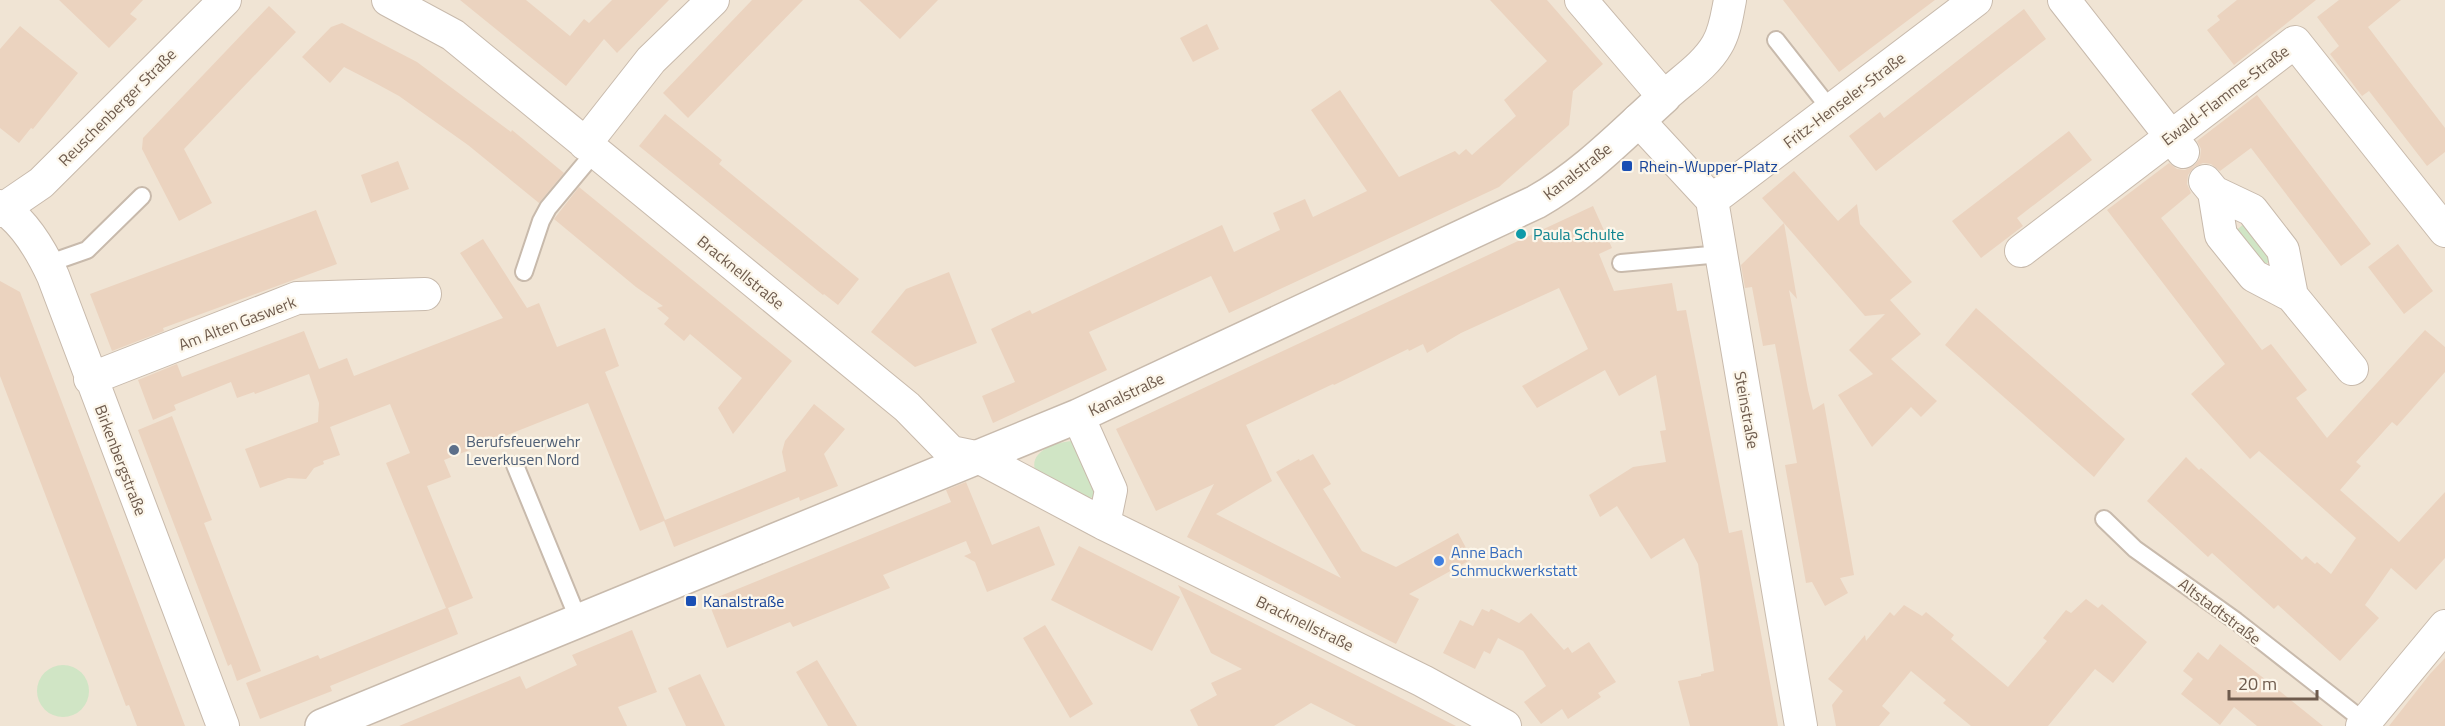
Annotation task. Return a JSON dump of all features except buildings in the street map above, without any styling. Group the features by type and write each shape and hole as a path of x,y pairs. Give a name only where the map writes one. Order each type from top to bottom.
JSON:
{"street":[{"name":"Reuschenberger Straße","path":"1,208 41,183 225,0"},
{"name":"Bracknellstraße","path":"388,0 453,35 907,407 951,452 980,458 1104,524 1422,681 1505,726"},
{"path":"590,148 651,60 713,0"},
{"path":"1581,0 1664,97 1704,61 1718,44 1730,0"},
{"name":"Fritz-Henseler-Straße","path":"1712,200 1976,0"},
{"path":"2064,0 2176,145"},
{"name":"Ewald-Flamme-Straße","path":"2021,251 2176,145 2295,42 2445,231"},
{"name":"Kanalstraße","path":"322,726 1078,416 1536,202 1555,191 1587,166 1664,97"},
{"path":"1638,120 1712,200"},
{"path":"2210,187 2252,210 2283,250 2292,296 2352,369"},
{"name":"Steinstraße","path":"1712,200 1801,726"},
{"name":"Birkenbergstraße","path":"1,208 21,224 47,264 223,726"},
{"name":"Am Alten Gaswerk","path":"90,379 297,298 425,294"},
{"path":"1078,416 1111,490 1104,524"},
{"name":"Altstadtstraße","path":"2364,724 2445,626"}],"lane":[{"path":"1776,40 1831,110"},
{"path":"524,272 541,221 590,148"},
{"path":"47,264 87,249 142,196"},
{"path":"1621,263 1721,255"},
{"path":"515,465 579,621"},
{"name":"Altstadtstraße","path":"2104,519 2135,549 2236,621 2364,724"}],"shaded area":[{"path":"0,0 2445,0 2445,726 0,726"}],"green space":[{"path":"2246,222 2274,258 2259,269 2232,234"},
{"path":"1072,441 1078,446 1099,488 1095,497 1089,498 1037,474 1034,467 1035,460 1044,450 1050,446"},
{"path":"63,665 73,667 81,673 87,681 89,691 87,701 81,709 73,715 63,717 53,715 45,709 39,701 37,691 39,681 45,673 53,667"}],"place":[{"name":"Rhein-Wupper-Platz","path":"1627,166"},
{"name":"Paula Schulte","path":"1521,234"},
{"name":"Berufsfeuerwehr Leverkusen Nord","path":"454,450"},
{"name":"Anne Bach Schmuckwerkstatt","path":"1439,561"},
{"name":"Kanalstraße","path":"691,601"}]}
